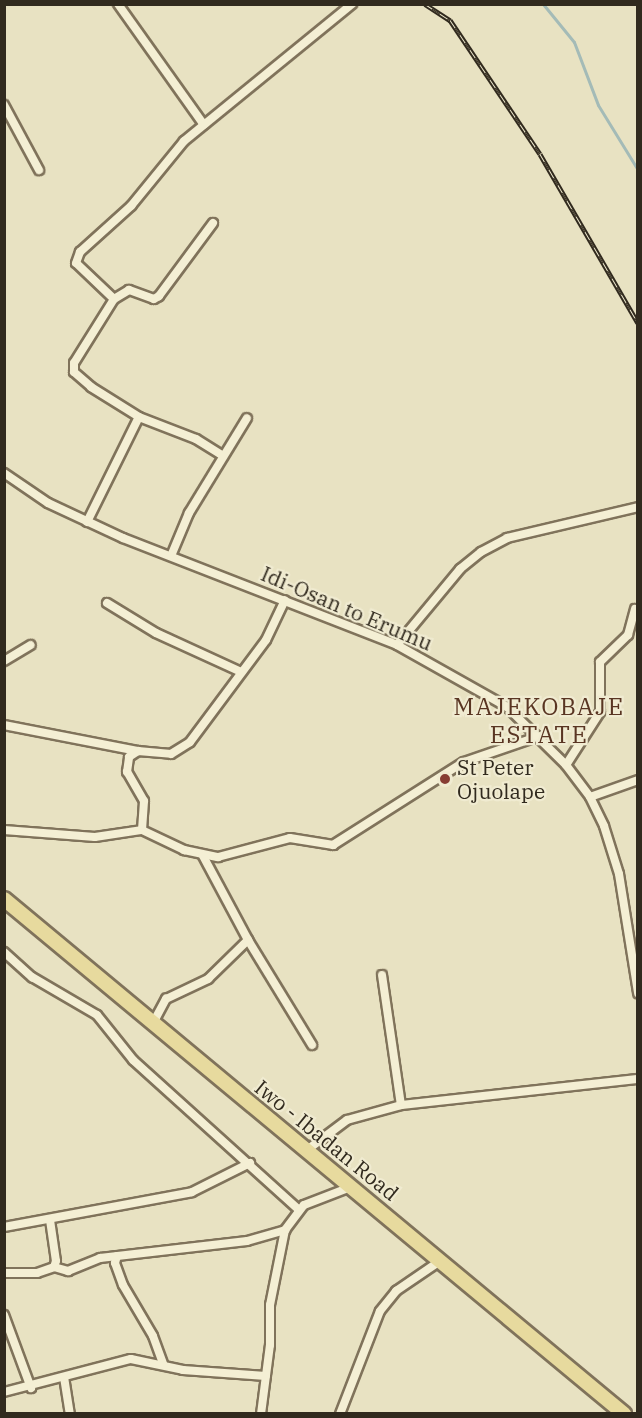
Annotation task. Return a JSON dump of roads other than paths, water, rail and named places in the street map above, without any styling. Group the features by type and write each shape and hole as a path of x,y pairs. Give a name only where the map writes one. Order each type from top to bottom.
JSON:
{"main road":[{"name":"Iwo - Ibadan Road","path":"4,899 624,1413"}],"street":[{"path":"118,4 204,125"},
{"path":"114,299 84,272 75,258 131,206 172,153 352,4"},
{"path":"4,105 39,170"},
{"path":"213,223 159,296 154,299 129,290 114,299 74,363 74,372 91,387 139,417 196,439 223,456"},
{"path":"87,522 139,417"},
{"path":"171,556 177,536 247,418"},
{"name":"Idi-Osan to Erumu","path":"4,473 48,503 87,522 397,645 507,707 540,736 590,797 619,874 638,993"},
{"path":"397,645 460,569 481,552 507,538 638,507"},
{"path":"4,725 138,752 165,755 180,751 220,706 241,672 266,640 285,600"},
{"path":"107,603 156,633 241,672"},
{"path":"566,765 600,712 600,662 628,635 635,609"},
{"path":"4,661 31,645"},
{"path":"4,830 95,837 142,830 203,856 218,857 290,838 323,844 342,841 464,762 540,736"},
{"path":"138,752 129,757 126,767 144,801 142,830"},
{"path":"590,797 638,780"},
{"path":"203,856 248,940 312,1045"},
{"path":"152,1024 166,999 208,979 248,940"},
{"path":"4,952 32,977 97,1015 133,1060 250,1163 298,1209"},
{"path":"382,975 401,1105"},
{"path":"307,1150 347,1120 401,1105 638,1079"},
{"path":"4,1227 192,1191 250,1163"},
{"path":"261,1413 266,1376 270,1305 285,1230 298,1209 351,1187"},
{"path":"50,1220 56,1261 54,1267"},
{"path":"4,1273 37,1273 54,1267 68,1271 117,1256 247,1241 285,1230"},
{"path":"117,1256 115,1263 123,1285 153,1336 163,1364"},
{"path":"340,1413 380,1311 396,1291 440,1261"},
{"path":"4,1315 31,1388"},
{"path":"4,1392 31,1388 121,1360 163,1364 183,1370 266,1376"},
{"path":"64,1377 70,1413"}],"waterway":[{"path":"543,4 574,42 598,105 638,170"}],"railway":[{"path":"425,4 450,20 540,154 638,323"}],"place":[{"name":"St Peter Ojuolape","path":"445,779"}],"district":[{"name":"MAJEKOBAJE ESTATE","path":"539,721"}]}
